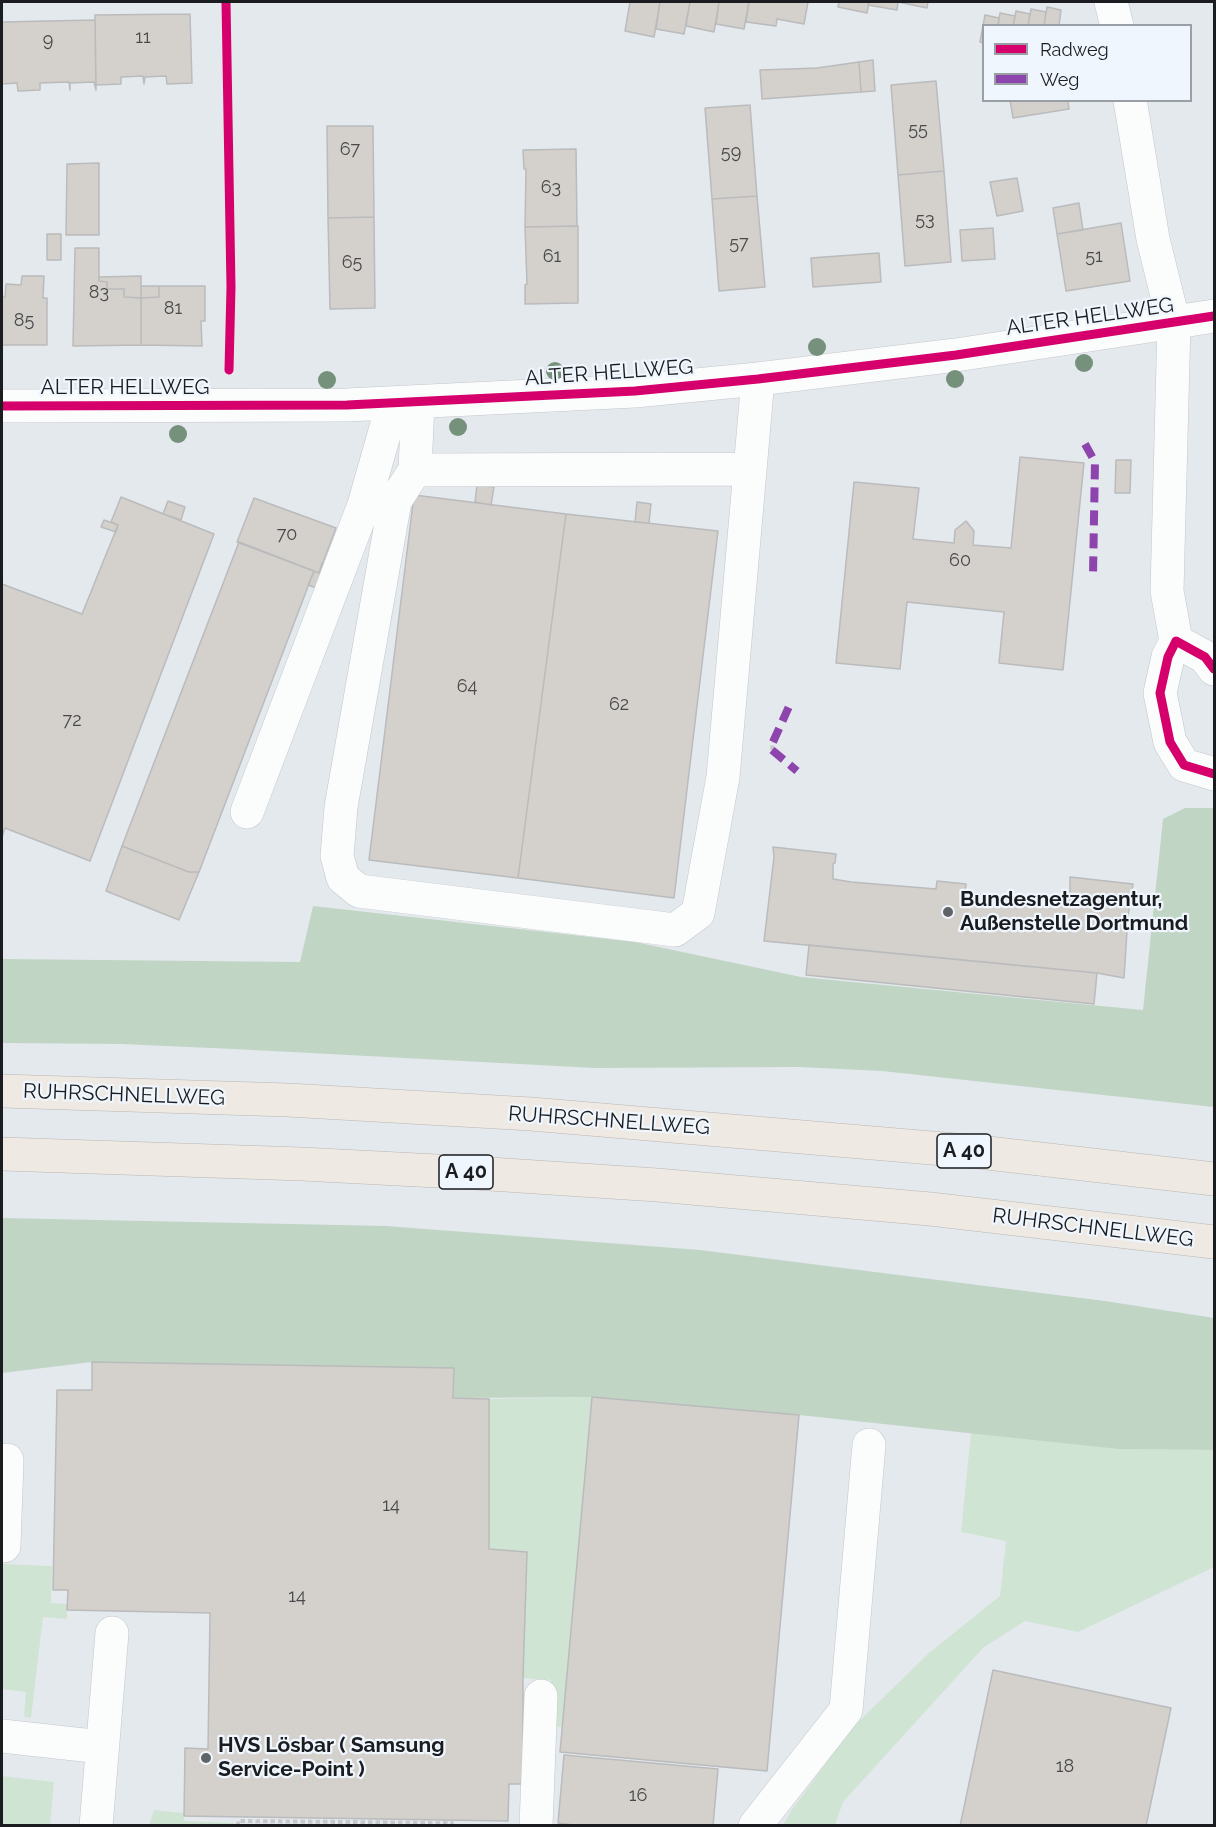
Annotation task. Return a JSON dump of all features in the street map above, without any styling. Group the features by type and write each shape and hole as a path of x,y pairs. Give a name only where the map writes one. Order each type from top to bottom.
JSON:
{"highway":[{"name":"RUHRSCHNELLWEG","path":"2,1091 288,1100 531,1114 979,1152 1215,1179"},
{"name":"RUHRSCHNELLWEG","path":"2,1154 302,1164 657,1185 930,1209 1215,1242"}],"street":[{"path":"1111,2 1116,24"},
{"path":"1130,102 1153,239 1174,324"},
{"name":"ALTER HELLWEG","path":"2,406 347,405 635,391 956,355 1174,324 1215,316"},
{"name":"ALTER HELLWEG","path":"1174,324 1167,591 1176,641"},
{"path":"405,403 415,470 395,501 341,807 337,856 343,878 359,891 675,930 698,913 723,777 758,379"},
{"path":"248,812 405,403"},
{"path":"415,470 750,469"},
{"path":"1215,669 1205,657 1176,641 1168,657 1160,693 1170,742 1184,765 1215,774"},
{"path":"755,1826 846,1710 869,1445"},
{"path":"2,1546 4,1546 7,1460"},
{"path":"96,1826 112,1633"},
{"path":"536,1826 541,1696"},
{"path":"2,1736 102,1747"}],"path":[{"path":"772,750 773,742"},
{"path":"238,1826 238,1821 327,1824 452,1823 452,1826"}],"green space":[{"path":"1185,808 1214,808 1214,1107 882,1071 799,1067 595,1068 121,1044 2,1043 2,959 300,962 313,906 635,942 801,977 1143,1010 1163,819"},
{"path":"2,1218 386,1226 700,1250 1105,1301 1214,1318 1214,1450 1118,1449 799,1415 592,1397 453,1398 453,1368 92,1362 2,1373"},
{"path":"592,1397 563,1727 549,1726 551,1680 523,1678 527,1552 489,1549 489,1399"},
{"path":"971,1432 1118,1449 1214,1450 1214,1567 1078,1632 1025,1621 984,1647 843,1802 835,1825 783,1825 852,1728 929,1653 1000,1596 1006,1541 961,1532"},
{"path":"2,1564 52,1566 51,1603 67,1604 67,1619 43,1617 31,1718 24,1717 26,1692 2,1689"},
{"path":"2,1776 54,1782 50,1825 2,1825"},
{"path":"154,1810 184,1813 184,1821 234,1823 234,1826 149,1826"}],"building":[{"path":"630,2 660,2 654,37 625,31"},
{"path":"660,2 690,2 684,34 656,29"},
{"path":"690,2 719,2 714,32 686,26"},
{"path":"719,2 749,2 744,29 716,24"},
{"path":"749,2 808,2 804,24 777,19 776,26 746,22"},
{"path":"839,2 869,2 867,13 838,7"},
{"path":"869,2 898,2 897,10 868,5"},
{"path":"898,2 928,2 927,8"},
{"path":"1047,7 1061,10 1059,24 1044,24"},
{"path":"1031,9 1046,12 1044,24 1028,24"},
{"path":"1016,11 1030,14 1028,24 1013,24"},
{"path":"1000,13 1015,16 1013,24 998,24"},
{"path":"190,14 192,83 167,84 166,76 145,77 144,84 143,76 121,77 121,84 96,85 95,15"},
{"path":"985,15 999,18 998,24 983,24"},
{"path":"95,20 96,90 94,82 70,83 70,90 69,82 40,83 40,90 18,91 17,83 2,84 2,22"},
{"path":"873,60 875,91 861,92 859,62"},
{"path":"859,62 861,92 762,99 760,70 817,68"},
{"path":"936,81 944,171 898,175 891,85"},
{"path":"1010,102 1068,102 1069,109 1013,118"},
{"path":"750,105 757,196 712,199 705,108"},
{"path":"327,126 373,126 374,217 328,218"},
{"path":"576,149 577,226 525,227 526,169 524,169 523,150"},
{"path":"99,163 99,235 66,235 67,164"},
{"path":"944,171 951,262 905,266 898,175"},
{"path":"1017,178 1023,211 997,216 990,182"},
{"path":"757,196 765,287 719,291 712,199"},
{"path":"1079,203 1083,230 1057,234 1053,208"},
{"path":"374,217 375,308 330,309 328,218"},
{"path":"1121,223 1130,281 1066,291 1057,234"},
{"path":"578,226 578,303 525,304 525,285 527,284 525,227"},
{"path":"993,228 995,259 962,261 960,230"},
{"path":"47,234 61,234 61,260 47,260"},
{"path":"75,248 99,248 99,281 107,282 107,289 124,289 124,297 141,298 141,345 73,346"},
{"path":"879,253 881,282 813,287 811,258"},
{"path":"22,276 44,276 43,298 47,298 47,345 2,345 2,297 5,297 6,284 21,285"},
{"path":"141,276 141,298 124,297 124,289 107,289 107,282 99,281 99,277"},
{"path":"141,286 159,286 159,297 141,298"},
{"path":"159,286 205,286 205,321 201,321 202,346 141,345 141,298 159,297"},
{"path":"1020,457 1084,463 1063,670 999,663 1004,612 907,602 900,669 836,663 854,482 919,488 913,539 954,543 955,530 966,521 974,531 973,545 1011,548"},
{"path":"1116,460 1131,460 1130,493 1115,493"},
{"path":"477,485 494,487 491,505 475,502"},
{"path":"414,495 566,514 518,878 369,860"},
{"path":"121,497 214,534 90,861 5,828 2,837 2,584 82,614 118,525 111,522"},
{"path":"254,498 336,528 319,573 237,542"},
{"path":"168,501 185,507 181,520 163,514"},
{"path":"637,502 651,504 649,523 635,522"},
{"path":"566,514 718,531 674,898 518,878"},
{"path":"104,520 118,525 116,532 101,527"},
{"path":"239,542 314,571 199,872 189,872 122,846"},
{"path":"322,563 330,567 322,590 308,585 314,571 319,573"},
{"path":"122,846 189,872 199,872 179,920 106,891"},
{"name":"Bundesnetzagentur, Außenstelle Dortmund","path":"773,847 836,854 833,879 851,882 936,889 937,881 966,884 965,892 1064,903 1068,903 1070,898 1070,877 1133,884 1128,916 1124,978 1097,973 764,941 774,857"},
{"path":"809,945 1097,973 1094,1004 806,975"},
{"path":"92,1362 454,1368 453,1398 489,1399 489,1549 527,1552 523,1678 523,1784 509,1784 508,1821 184,1816 185,1748 208,1749 210,1613 67,1610 68,1590 53,1590 57,1390 92,1390"},
{"path":"592,1397 799,1415 767,1771 560,1752"},
{"path":"993,1670 1171,1708 1146,1826 960,1826"},
{"path":"564,1755 718,1769 713,1826 581,1826 558,1823"}],"marked path":[{"path":"1085,444 1095,462 1093,575"},
{"path":"773,742 791,702"},
{"path":"772,750 797,771"}],"cycle path":[{"path":"226,2 231,287 229,370"},
{"path":"2,406 347,405 635,391 956,355 1214,316"},
{"path":"1214,669 1205,657 1176,641 1168,657 1160,693 1170,742 1184,765 1214,774"}],"place":[{"name":"Bundesnetzagentur, Außenstelle Dortmund","path":"948,912"},
{"name":"HVS Lösbar ( Samsung Service-Point )","path":"206,1758"}]}
